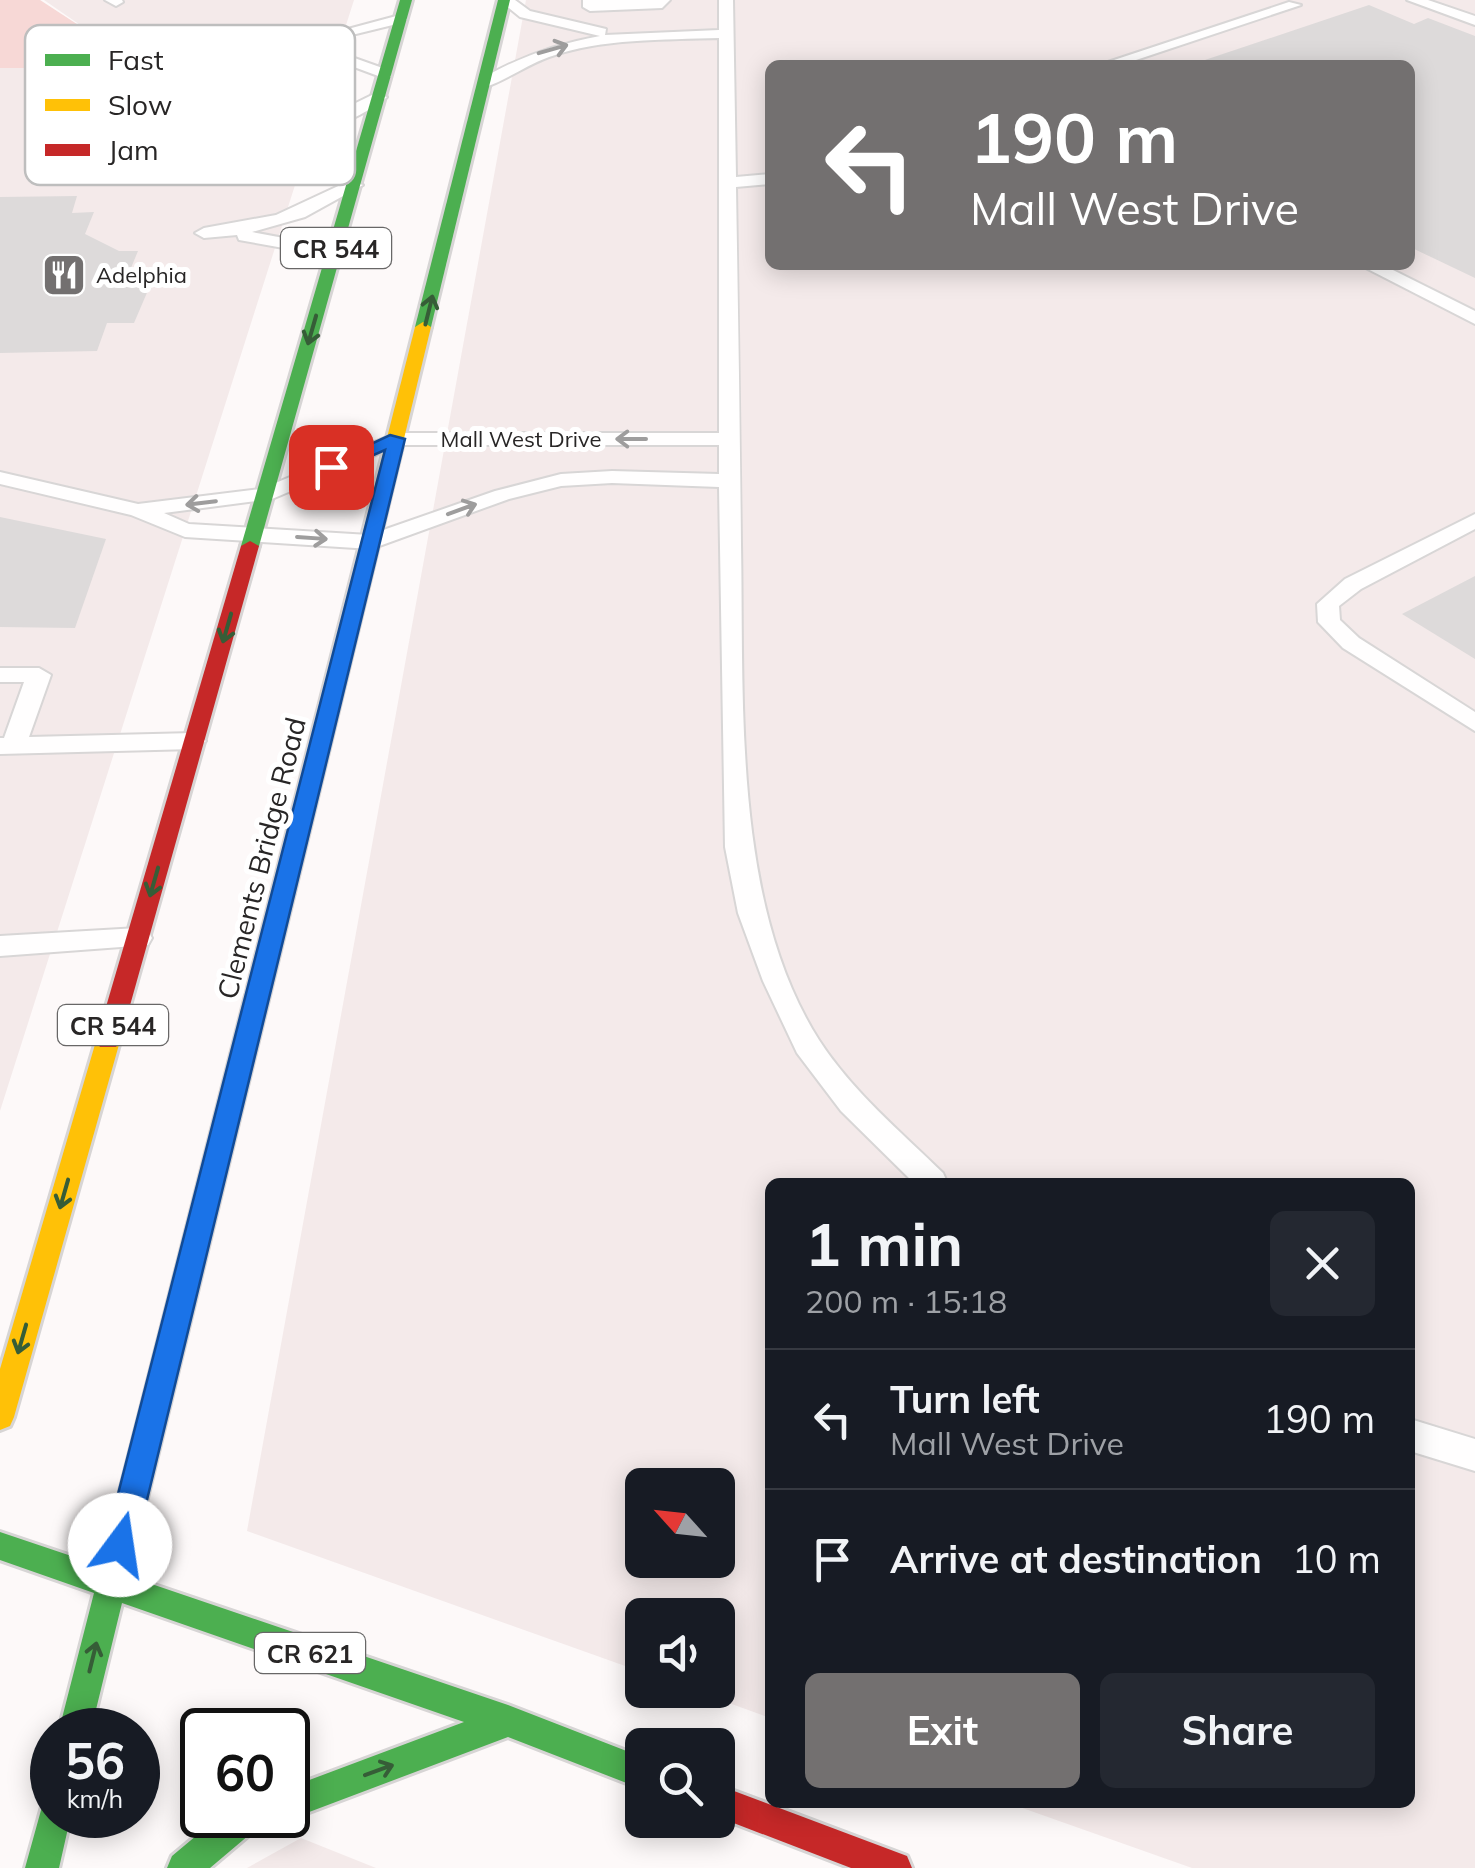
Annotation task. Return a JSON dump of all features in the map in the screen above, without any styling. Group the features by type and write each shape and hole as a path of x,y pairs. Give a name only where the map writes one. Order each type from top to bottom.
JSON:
{"main road":[{"name":"Clements Bridge Road","path":"81,1708 505,0"},
{"name":"CR 544","path":"0,1417 403,10"},
{"path":"15,1285 44,1262"},
{"name":"CR 621","path":"0,1546 625,1766"},
{"path":"310,1796 508,1722"},
{"path":"735,1807 895,1868"},
{"path":"42,1868 49,1838"},
{"path":"184,1868 219,1838"}],"lane":[{"path":"505,0 536,17 628,36"},
{"path":"590,0 590,6 662,4 663,0"},
{"path":"726,0 729,481 738,847 752,913 776,981 807,1045 852,1103 928,1178"},
{"path":"1414,0 1475,21"},
{"path":"1122,60 1294,5"},
{"path":"355,26 403,10"},
{"path":"486,82 545,50 628,36 727,34"},
{"path":"355,72 383,86 355,108"},
{"path":"730,183 765,180"},
{"path":"332,264 294,245 204,233 280,222 355,185"},
{"path":"1379,270 1475,318"},
{"name":"Mall West Drive","path":"138,510 265,496 396,439 729,439"},
{"name":"Mall West Drive","path":"138,510 185,530 371,542 502,495 561,480 612,477 729,481"},
{"path":"0,478 138,510"},
{"path":"1475,520 1354,584 1328,604 1329,622 1352,643 1475,723"},
{"path":"0,675 39,675 6,746 194,741"},
{"path":"0,946 138,938"},
{"path":"1415,1436 1475,1454"}],"shaded area":[{"path":"0,0 40,0 78,25 25,25 25,68 0,68"},
{"path":"44,0 354,0 346,25 80,25"},
{"path":"526,0 1475,0 1475,1868 1192,1868 1022,1808 1415,1808 1415,1178 765,1178 765,1716 735,1705 735,1598 625,1598 625,1666 247,1531"},
{"path":"0,68 25,68 25,185 295,185 0,1111"},
{"path":"301,1838 376,1868 247,1868"}],"building":[{"path":"1369,5 1414,24 1428,18 1475,36 1475,278 1415,249 1415,60 1205,60"},
{"name":"Adelphia","path":"77,196 72,213 94,212 85,234 119,251 138,251 128,275 155,274 134,323 107,323 97,351 0,353 0,197"},
{"path":"0,517 106,539 75,628 0,627"},
{"path":"1475,576 1475,659 1402,614"}],"traffic: fast":[{"path":"355,178 406,0"},
{"path":"423,327 504,0"},
{"path":"250,546 353,185"},
{"path":"80,1708 283,893"},
{"path":"0,1546 508,1721 625,1766"},
{"path":"310,1796 508,1721"},
{"path":"42,1868 49,1838"},
{"path":"184,1868 219,1838"}],"traffic: slow":[{"path":"283,893 423,327"},
{"path":"0,1417 108,1041"}],"traffic: jam":[{"path":"108,1041 250,546"},
{"path":"735,1807 895,1868"}],"place":[{"name":"Adelphia","path":"64,275"}],"route":[{"path":"120,1545 396,439 331,467"}]}
